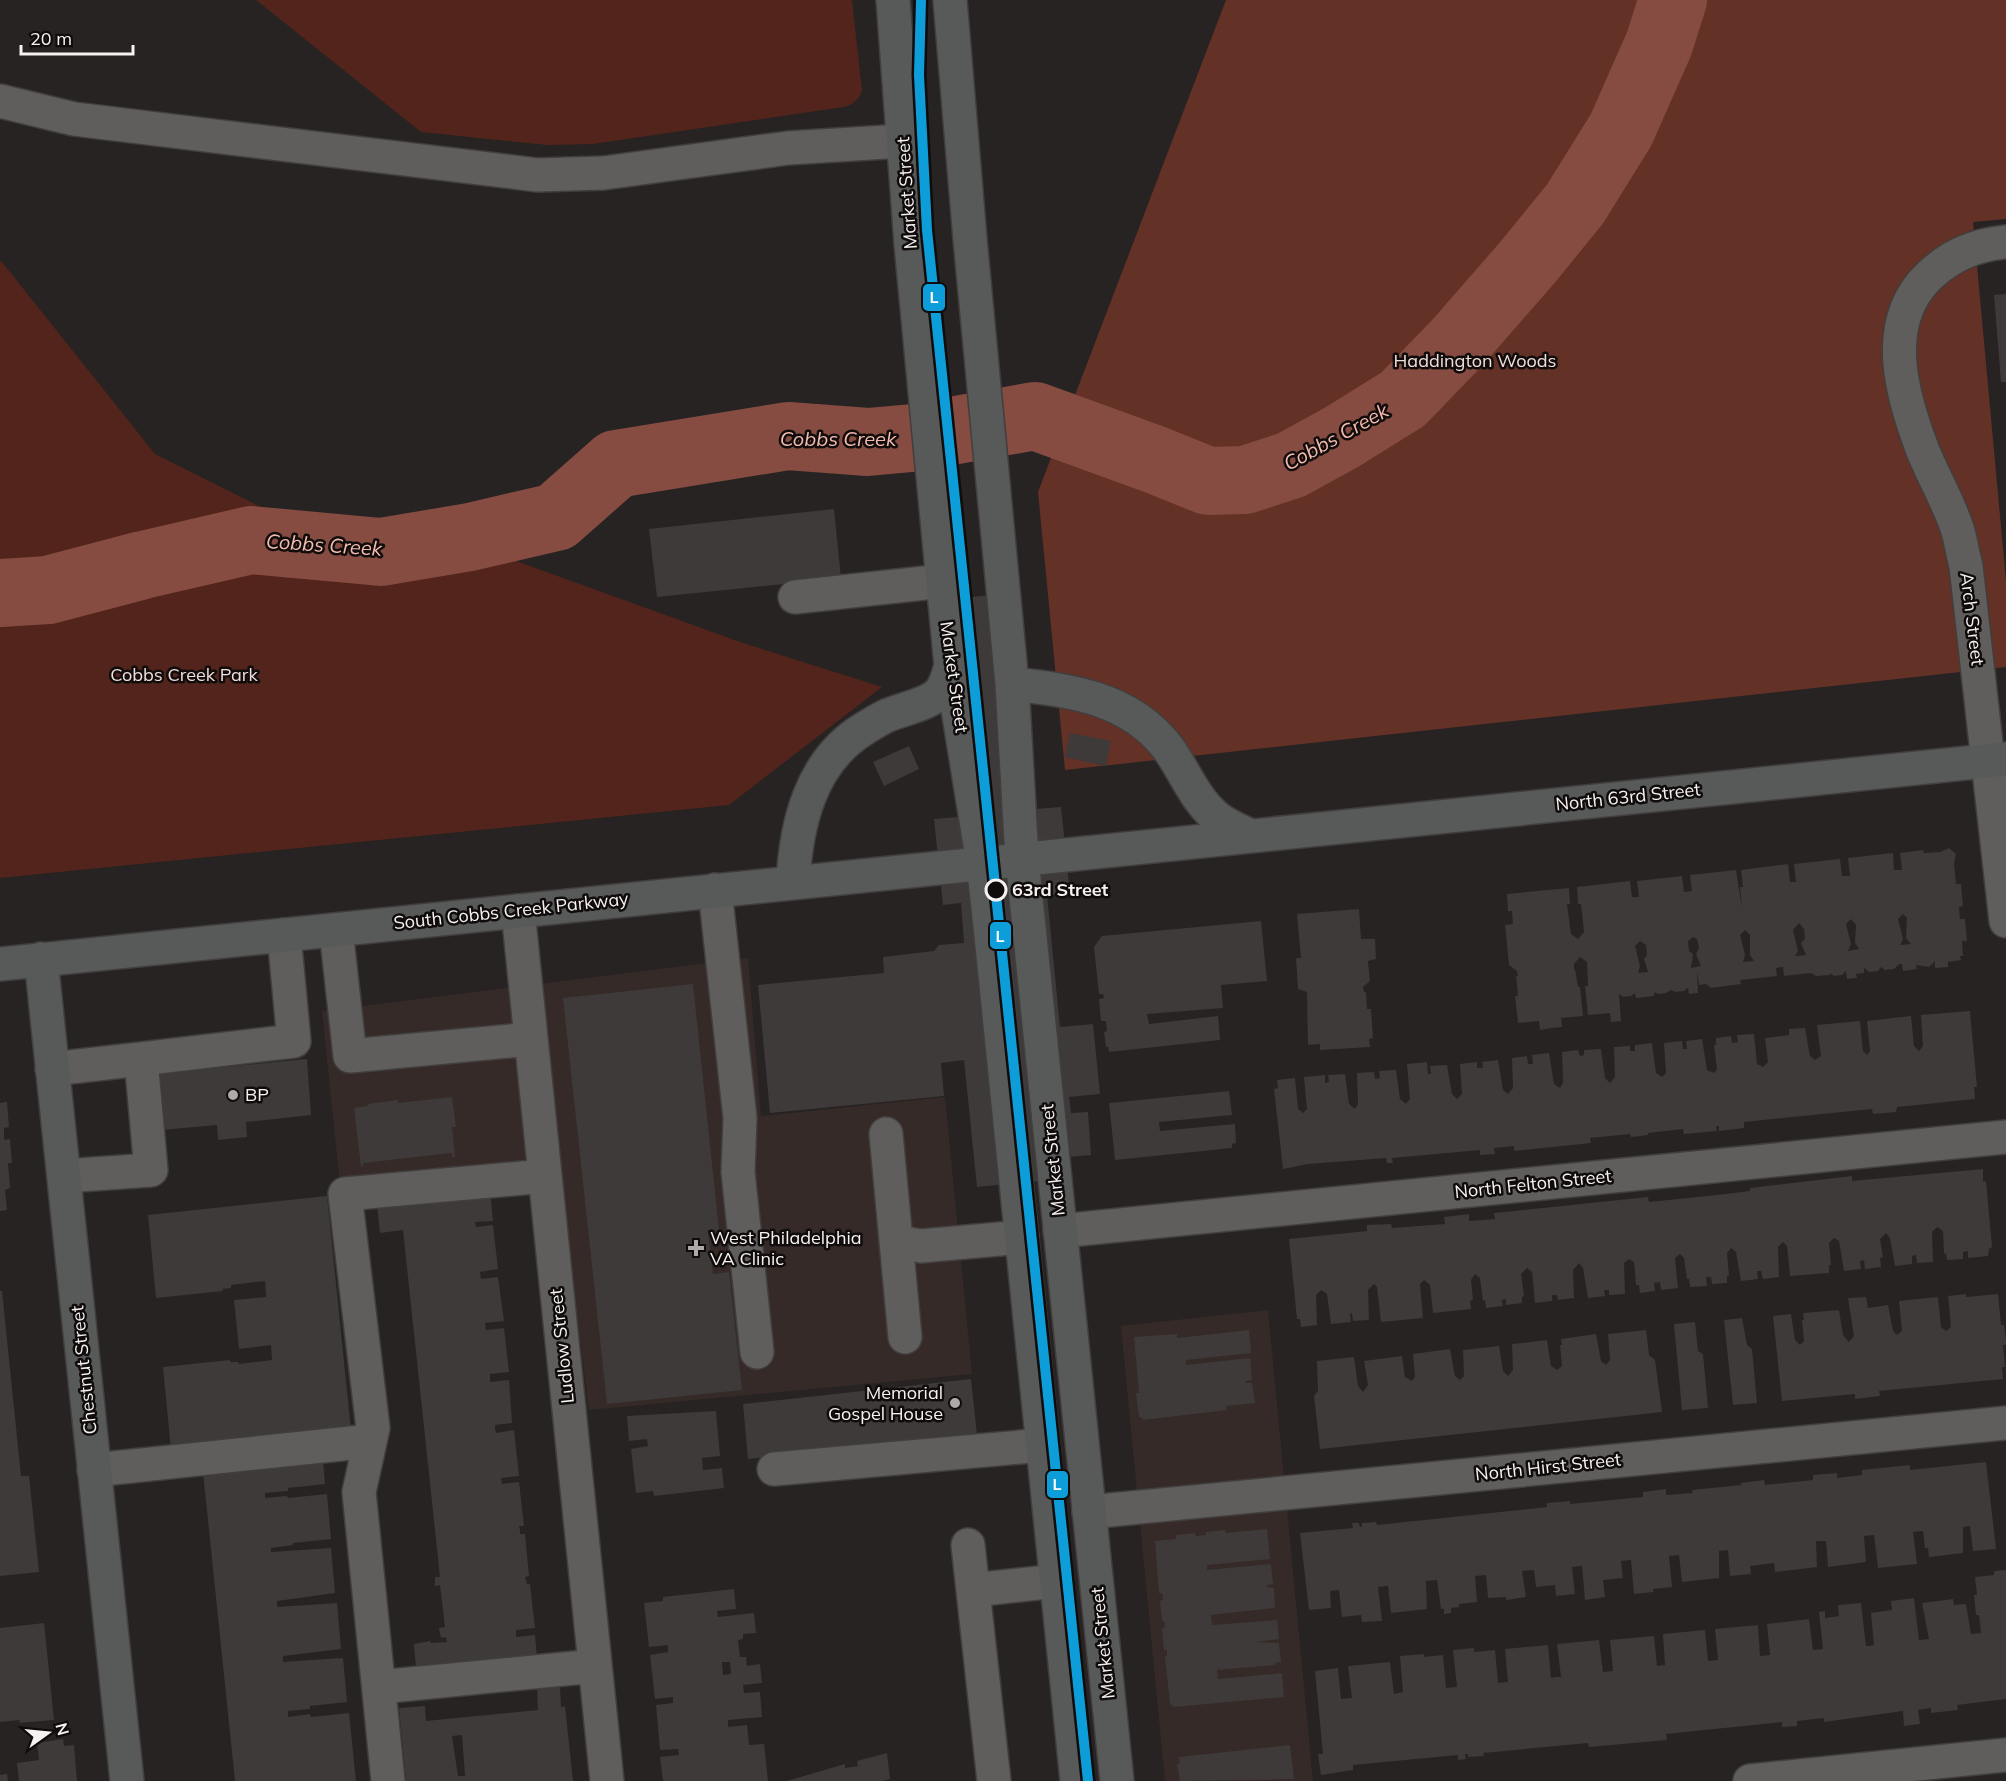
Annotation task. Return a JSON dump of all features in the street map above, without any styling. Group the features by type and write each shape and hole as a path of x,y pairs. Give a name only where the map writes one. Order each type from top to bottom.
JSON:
{"main road":[{"name":"Market Street","path":"893,0 918,318 951,666 983,863 1077,1781"},
{"name":"Market Street","path":"950,0 1012,684 1022,859 1117,1781"},
{"path":"793,882 795,849 802,817 807,800 820,774 840,749 861,731 886,716 932,698 941,691 951,666"},
{"path":"1012,684 1074,691 1129,712 1151,729 1168,748 1202,802 1214,815 1251,836"},
{"name":"North 63rd Street","path":"1022,859 1997,760"},
{"name":"South Cobbs Creek Parkway","path":"0,963 1022,859"},
{"name":"Chestnut Street","path":"41,959 127,1781"}],"street":[{"path":"0,101 74,119 537,175 604,173 788,148 903,141"},
{"name":"Arch Street","path":"2006,242 1970,248 1938,267 1913,294 1900,326 1902,382 1907,401 1924,452 1958,531 1966,566 1997,760 2006,921"},
{"path":"795,597 943,581"},
{"path":"716,890 740,1118 738,1172 757,1352"},
{"name":"Ludlow Street","path":"518,911 607,1781"},
{"path":"336,930 350,1056 531,1040"},
{"path":"52,1069 294,1041 284,935"},
{"path":"64,1176 151,1170 141,1059"},
{"path":"886,1134 905,1337"},
{"name":"North Felton Street","path":"1060,1231 2006,1137"},
{"path":"388,1781 359,1492 373,1428 345,1194 545,1176"},
{"path":"896,1242 921,1246 1022,1237"},
{"name":"North Hirst Street","path":"1089,1512 2006,1423"},
{"path":"94,1470 370,1441"},
{"path":"774,1469 1043,1445"},
{"path":"968,1545 994,1781"},
{"path":"973,1590 1057,1581"},
{"path":"379,1688 595,1666"},
{"path":"1750,1781 2006,1755"}],"shaded area":[{"path":"748,958 761,1116 945,1097 972,1374 589,1410 558,1160 340,1184 322,1011"},
{"path":"1268,1310 1313,1781 1165,1781 1121,1326"}],"green space":[{"path":"256,0 852,0 862,91 855,101 844,107 593,144 547,145 421,132"},
{"name":"Haddington Woods","path":"1226,0 2006,0 2006,219 1973,222 2006,581 2006,667 1065,770 1038,492"},
{"name":"Cobbs Creek Park","path":"0,261 155,454 305,529 447,536 740,642 882,687 729,805 0,878"}],"building":[{"path":"2006,294 2006,382 2001,382 1994,295"},
{"path":"834,509 841,578 657,597 649,529"},
{"path":"1015,593 1036,809 1061,807 1070,893 1047,895 1060,1027 1093,1024 1100,1094 1069,1097 1071,1113 1088,1112 1091,1155 1069,1157 1071,1178 977,1187 964,1060 941,1063 944,1096 770,1113 758,985 884,973 883,957 934,951 939,945 964,943 961,903 943,905 934,819 958,817 936,600"},
{"path":"1070,733 1111,741 1106,766 1065,757"},
{"path":"909,746 919,769 884,786 873,762"},
{"path":"1949,848 1956,854 1954,863 1956,884 1961,884 1963,906 1959,907 1960,919 1965,919 1967,941 1962,941 1961,960 1948,962 1948,967 1935,968 1935,961 1929,967 1916,965 1917,969 1903,971 1902,964 1894,969 1885,970 1881,967 1878,971 1869,972 1864,968 1864,973 1856,974 1857,978 1847,979 1846,971 1842,975 1834,976 1830,973 1830,975 1816,976 1811,973 1784,976 1783,967 1776,968 1777,976 1740,980 1741,984 1711,988 1706,984 1699,985 1697,972 1698,993 1689,994 1688,988 1684,991 1671,990 1658,994 1654,992 1654,996 1636,998 1635,993 1623,997 1619,994 1621,1021 1611,1022 1610,1013 1588,1015 1585,986 1588,986 1587,962 1580,957 1574,964 1574,970 1578,987 1580,987 1583,1016 1561,1018 1562,1027 1540,1030 1539,1021 1518,1023 1515,996 1518,996 1516,976 1518,976 1517,971 1509,965 1505,925 1513,924 1512,911 1508,911 1507,894 1569,888 1570,904 1567,904 1571,934 1578,939 1584,932 1577,887 1630,881 1632,897 1639,897 1637,881 1682,876 1684,892 1692,891 1690,875 1736,870 1742,909 1741,870 1788,864 1790,882 1796,882 1794,864 1840,859 1842,876 1850,876 1848,858 1893,853 1894,870 1902,870 1900,853 1923,850 1924,853 1940,852","holes":["1903,914 1907,918 1906,938 1911,944 1900,945 1903,939 1898,919","1851,919 1856,925 1855,943 1859,949 1848,951 1851,944 1846,924","1799,923 1804,929 1805,939 1801,943 1806,955 1795,956 1798,951 1793,930","1745,930 1750,935 1750,955 1754,961 1743,962 1745,955 1740,935","1693,937 1697,939 1699,948 1696,954 1701,966 1691,968 1693,954 1689,951 1688,941","1640,941 1646,945 1647,955 1644,959 1648,972 1638,973 1640,966 1635,946"]},
{"path":"1359,909 1361,939 1375,939 1376,959 1368,961 1370,981 1363,987 1366,992 1367,1009 1371,1009 1373,1038 1369,1039 1370,1047 1320,1050 1320,1044 1308,1045 1307,992 1298,989 1296,958 1301,958 1297,914"},
{"path":"1261,921 1267,981 1221,985 1223,1008 1147,1014 1149,1024 1218,1016 1220,1040 1109,1052 1104,1032 1107,1031 1106,1021 1101,1021 1099,999 1104,998 1103,994 1099,994 1094,947 1102,936"},
{"path":"693,984 719,1230 708,1232 713,1274 729,1272 742,1390 607,1404 563,998"},
{"path":"1970,1011 1977,1087 1974,1087 1975,1099 1897,1107 1896,1112 1873,1114 1872,1109 1744,1122 1744,1128 1719,1131 1719,1126 1716,1126 1717,1131 1684,1134 1683,1129 1631,1137 1630,1134 1590,1138 1591,1143 1514,1151 1514,1146 1494,1148 1495,1154 1480,1155 1480,1150 1392,1158 1393,1163 1387,1163 1386,1158 1308,1164 1283,1169 1274,1089 1278,1088 1277,1080 1295,1078 1298,1109 1303,1113 1307,1109 1304,1077 1325,1075 1325,1083 1329,1082 1328,1075 1345,1074 1349,1104 1355,1109 1358,1104 1357,1073 1374,1072 1375,1079 1380,1078 1379,1071 1396,1070 1400,1099 1406,1104 1410,1099 1407,1064 1427,1062 1428,1074 1431,1074 1430,1066 1447,1065 1452,1094 1457,1099 1462,1094 1460,1064 1477,1062 1477,1068 1483,1068 1482,1062 1498,1060 1503,1090 1508,1094 1513,1088 1512,1058 1527,1056 1528,1064 1533,1064 1532,1055 1549,1053 1554,1084 1560,1088 1563,1083 1562,1052 1578,1050 1580,1056 1584,1055 1584,1050 1601,1049 1605,1078 1610,1083 1615,1077 1614,1047 1630,1046 1630,1051 1635,1051 1635,1045 1652,1043 1656,1073 1662,1077 1666,1073 1664,1043 1682,1041 1683,1049 1687,1049 1686,1041 1702,1039 1707,1070 1714,1073 1717,1069 1714,1045 1716,1045 1716,1038 1731,1036 1732,1043 1738,1042 1737,1035 1754,1034 1757,1064 1763,1067 1768,1062 1765,1038 1789,1035 1789,1029 1805,1028 1810,1056 1815,1060 1821,1056 1817,1025 1860,1021 1863,1051 1867,1055 1870,1051 1867,1021 1911,1016 1914,1046 1919,1051 1923,1046 1921,1015"},
{"path":"307,1059 311,1115 246,1122 247,1137 218,1140 217,1125 150,1131 145,1075"},
{"path":"1229,1091 1232,1115 1159,1122 1160,1131 1235,1124 1236,1143 1232,1144 1232,1148 1115,1160 1109,1103"},
{"path":"452,1097 456,1127 452,1127 455,1157 452,1157 452,1153 363,1163 361,1167 354,1108 398,1100 398,1103"},
{"path":"7,1102 9,1127 4,1128 4,1140 10,1139 12,1163 8,1163 10,1188 5,1190 7,1210 0,1211 0,1103"},
{"path":"1983,1169 1992,1247 1989,1249 1988,1256 1968,1258 1968,1251 1963,1252 1963,1259 1947,1260 1946,1253 1944,1254 1943,1231 1937,1227 1932,1232 1933,1262 1917,1263 1916,1255 1912,1256 1912,1264 1895,1266 1890,1238 1886,1233 1880,1239 1883,1257 1880,1258 1881,1267 1865,1269 1864,1260 1860,1261 1861,1269 1844,1271 1839,1241 1834,1238 1829,1243 1831,1265 1829,1265 1829,1273 1790,1276 1787,1246 1783,1242 1778,1247 1779,1277 1763,1279 1761,1271 1757,1271 1758,1279 1741,1281 1736,1252 1731,1248 1727,1253 1729,1276 1727,1276 1727,1283 1712,1284 1711,1277 1706,1277 1707,1286 1690,1287 1684,1258 1680,1254 1675,1258 1678,1288 1661,1290 1660,1282 1654,1283 1655,1291 1640,1293 1639,1285 1636,1285 1634,1262 1629,1259 1624,1263 1625,1294 1609,1295 1609,1290 1604,1290 1605,1296 1588,1298 1583,1268 1579,1263 1573,1270 1574,1298 1558,1300 1557,1295 1552,1295 1552,1301 1535,1303 1532,1272 1527,1268 1521,1274 1524,1296 1522,1303 1506,1305 1506,1299 1502,1300 1503,1306 1486,1308 1480,1278 1475,1274 1471,1280 1473,1300 1470,1301 1471,1309 1433,1313 1430,1285 1424,1280 1420,1284 1423,1318 1381,1322 1377,1287 1374,1284 1368,1290 1369,1320 1353,1321 1352,1313 1350,1314 1351,1322 1331,1324 1327,1294 1321,1290 1316,1295 1317,1325 1301,1327 1300,1319 1297,1319 1289,1239 1367,1231 1367,1225 1391,1224 1392,1228 1445,1224 1444,1217 1469,1214 1469,1221 1495,1219 1494,1213 1648,1197 1649,1202 1750,1191 1750,1188 1852,1176 1852,1181"},
{"path":"490,1191 493,1221 475,1222 476,1227 493,1225 498,1269 480,1272 481,1279 498,1277 504,1321 485,1323 486,1330 504,1328 509,1372 490,1374 490,1382 509,1380 512,1423 495,1425 495,1428 496,1433 514,1430 519,1476 501,1478 502,1484 519,1482 524,1526 519,1526 520,1534 525,1534 529,1576 525,1577 527,1584 530,1584 535,1628 516,1630 516,1637 535,1635 537,1658 416,1668 414,1644 430,1641 431,1643 447,1642 446,1637 441,1638 439,1628 445,1627 440,1585 435,1586 435,1577 440,1577 403,1230 380,1233 377,1205"},
{"path":"327,1196 351,1430 171,1450 163,1367 230,1360 230,1362 239,1364 272,1360 271,1345 239,1349 234,1300 266,1297 265,1281 231,1285 231,1288 222,1289 223,1291 156,1298 148,1215"},
{"path":"0,1291 2,1291 21,1476 29,1476 39,1572 0,1576"},
{"path":"1966,1294 1966,1297 1998,1294 2001,1325 2004,1325 2006,1341 2006,1345 2003,1345 2005,1367 2002,1367 2003,1379 1879,1391 1880,1396 1855,1399 1855,1394 1782,1401 1773,1316 1791,1314 1795,1340 1800,1345 1804,1341 1803,1313 1839,1310 1843,1335 1849,1342 1854,1336 1848,1298 1866,1297 1868,1308 1888,1305 1893,1331 1897,1335 1902,1331 1899,1301 1938,1297 1941,1327 1946,1331 1951,1327 1948,1296"},
{"path":"1742,1318 1747,1345 1752,1349 1757,1403 1733,1405 1724,1320"},
{"path":"1695,1322 1698,1351 1703,1354 1708,1408 1682,1410 1674,1324"},
{"path":"1249,1330 1251,1353 1186,1360 1186,1365 1250,1358 1252,1380 1246,1383 1252,1383 1255,1403 1226,1406 1227,1410 1143,1420 1139,1417 1134,1337 1177,1334 1177,1338"},
{"path":"1646,1330 1649,1355 1655,1360 1662,1412 1320,1449 1314,1396 1318,1391 1317,1361 1354,1357 1358,1386 1363,1392 1368,1385 1364,1361 1402,1356 1405,1377 1412,1381 1415,1377 1413,1354 1450,1349 1455,1376 1460,1380 1464,1376 1463,1350 1499,1346 1503,1371 1508,1376 1513,1370 1512,1344 1547,1340 1551,1366 1557,1370 1562,1366 1561,1339 1596,1334 1601,1361 1606,1365 1610,1360 1608,1334"},
{"path":"971,1379 977,1435 748,1459 743,1404"},
{"path":"716,1411 720,1456 702,1458 703,1470 722,1468 724,1488 654,1496 653,1491 636,1493 631,1449 648,1446 647,1439 629,1441 627,1416"},
{"path":"323,1460 325,1484 265,1493 265,1498 327,1494 331,1539 293,1543 293,1545 271,1548 271,1552 331,1548 335,1593 277,1601 277,1607 337,1603 341,1649 283,1656 283,1662 343,1658 347,1702 288,1711 288,1717 349,1713 356,1781 235,1781 203,1472"},
{"path":"1986,1462 1996,1549 1973,1551 1970,1526 1963,1527 1963,1553 1929,1557 1928,1548 1925,1548 1923,1531 1913,1532 1917,1564 1878,1568 1874,1535 1864,1536 1866,1562 1828,1567 1826,1541 1816,1541 1817,1567 1775,1572 1774,1563 1750,1566 1751,1574 1730,1576 1728,1550 1719,1551 1719,1578 1682,1582 1679,1555 1669,1556 1672,1587 1653,1589 1653,1592 1634,1594 1631,1560 1621,1561 1623,1578 1603,1580 1605,1597 1585,1600 1582,1566 1572,1567 1575,1594 1556,1596 1555,1585 1536,1587 1534,1570 1522,1571 1526,1597 1506,1600 1506,1597 1488,1598 1486,1575 1475,1576 1477,1602 1459,1604 1459,1607 1451,1608 1451,1613 1444,1614 1444,1609 1441,1609 1437,1580 1426,1581 1427,1609 1391,1613 1388,1586 1378,1587 1382,1621 1362,1622 1361,1615 1342,1617 1339,1590 1330,1591 1331,1608 1309,1610 1300,1533 1353,1528 1352,1523 1359,1523 1362,1527 1362,1523 1376,1522 1377,1525 1547,1507 1547,1503 1570,1501 1570,1504 1643,1497 1643,1492 1666,1489 1666,1495 1693,1493 1692,1490 1764,1480 1765,1485 1813,1480 1813,1475 1837,1473 1837,1478 1862,1475 1862,1470 1910,1465 1910,1470"},
{"path":"1267,1529 1270,1559 1207,1565 1207,1570 1271,1564 1273,1584 1267,1587 1274,1588 1275,1608 1211,1615 1212,1625 1277,1620 1279,1639 1256,1642 1279,1643 1281,1662 1275,1665 1217,1670 1218,1679 1282,1673 1284,1697 1174,1707 1170,1704 1165,1656 1167,1656 1167,1650 1164,1650 1162,1628 1165,1627 1162,1621 1160,1601 1163,1600 1162,1593 1159,1593 1155,1541 1176,1539 1176,1535 1195,1533 1196,1536 1206,1535 1206,1532 1225,1530 1226,1533"},
{"path":"2006,1570 2006,1699 1957,1705 1958,1710 1931,1713 1931,1708 1918,1710 1920,1724 1904,1726 1903,1711 1824,1722 1824,1718 1797,1721 1797,1726 1782,1727 1782,1722 1666,1734 1667,1740 1589,1747 1588,1743 1483,1753 1484,1756 1468,1757 1468,1754 1465,1754 1466,1759 1458,1760 1458,1755 1353,1765 1353,1770 1321,1775 1318,1754 1323,1754 1315,1671 1338,1668 1341,1699 1352,1698 1348,1666 1390,1662 1394,1694 1403,1692 1400,1656 1443,1655 1446,1688 1457,1687 1453,1650 1474,1648 1474,1652 1495,1650 1498,1683 1508,1682 1505,1649 1548,1645 1551,1678 1561,1677 1557,1644 1599,1640 1603,1672 1613,1671 1610,1640 1654,1636 1657,1666 1665,1665 1663,1634 1705,1630 1708,1661 1718,1660 1715,1629 1758,1625 1760,1656 1770,1655 1767,1624 1809,1619 1813,1650 1823,1649 1819,1612 1825,1611 1825,1618 1839,1616 1838,1605 1861,1603 1866,1646 1869,1646 1874,1645 1871,1613 1892,1610 1891,1601 1914,1598 1919,1640 1929,1639 1922,1603 1953,1599 1954,1605 1966,1604 1971,1634 1981,1633 1979,1615 1976,1615 1975,1577 1994,1575 1994,1571"},
{"path":"734,1589 736,1609 717,1611 718,1617 754,1613 756,1633 743,1634 743,1639 738,1640 740,1657 746,1657 747,1666 760,1664 762,1683 743,1685 744,1693 760,1692 762,1717 728,1720 728,1727 747,1725 749,1745 764,1744 768,1781 663,1781 660,1757 679,1755 678,1749 660,1750 656,1705 673,1703 673,1697 655,1699 650,1655 668,1652 668,1645 649,1647 644,1603 663,1601 663,1597","holes":["722,1662 730,1662 731,1674 723,1675"]},
{"path":"44,1623 54,1720 0,1722 0,1628"},
{"path":"560,1686 561,1707 565,1706 573,1781 406,1781 399,1708 425,1706 426,1721 538,1710 537,1688","holes":["462,1735 465,1776 458,1776 452,1736"]},
{"path":"63,1739 64,1746 74,1745 77,1781 19,1781 17,1763 39,1760 37,1743"},
{"path":"1290,1745 1294,1779 1180,1781 1177,1764 1180,1764 1179,1757"},
{"path":"887,1753 890,1779 882,1781 787,1781 845,1764 845,1768 858,1766 857,1761"},
{"path":"7,1774 8,1781 0,1781 0,1775"}],"waterway":[{"name":"Cobbs Creek","path":"0,593 48,590 251,540 381,552 470,537 556,517 616,464 788,436 868,442 912,438 1035,416 1208,481 1245,480 1291,465 1403,399 1458,342 1527,263 1575,204 1621,130 1659,44 1673,0"}],"transit line":[{"name":"L","path":"921,0 919,75 927,230 1088,1781"}],"place":[{"name":"63rd Street","path":"996,890"},
{"name":"BP","path":"233,1095"},
{"name":"West Philadelphia VA Clinic","path":"696,1248"},
{"name":"Memorial Gospel House","path":"955,1403"}]}
